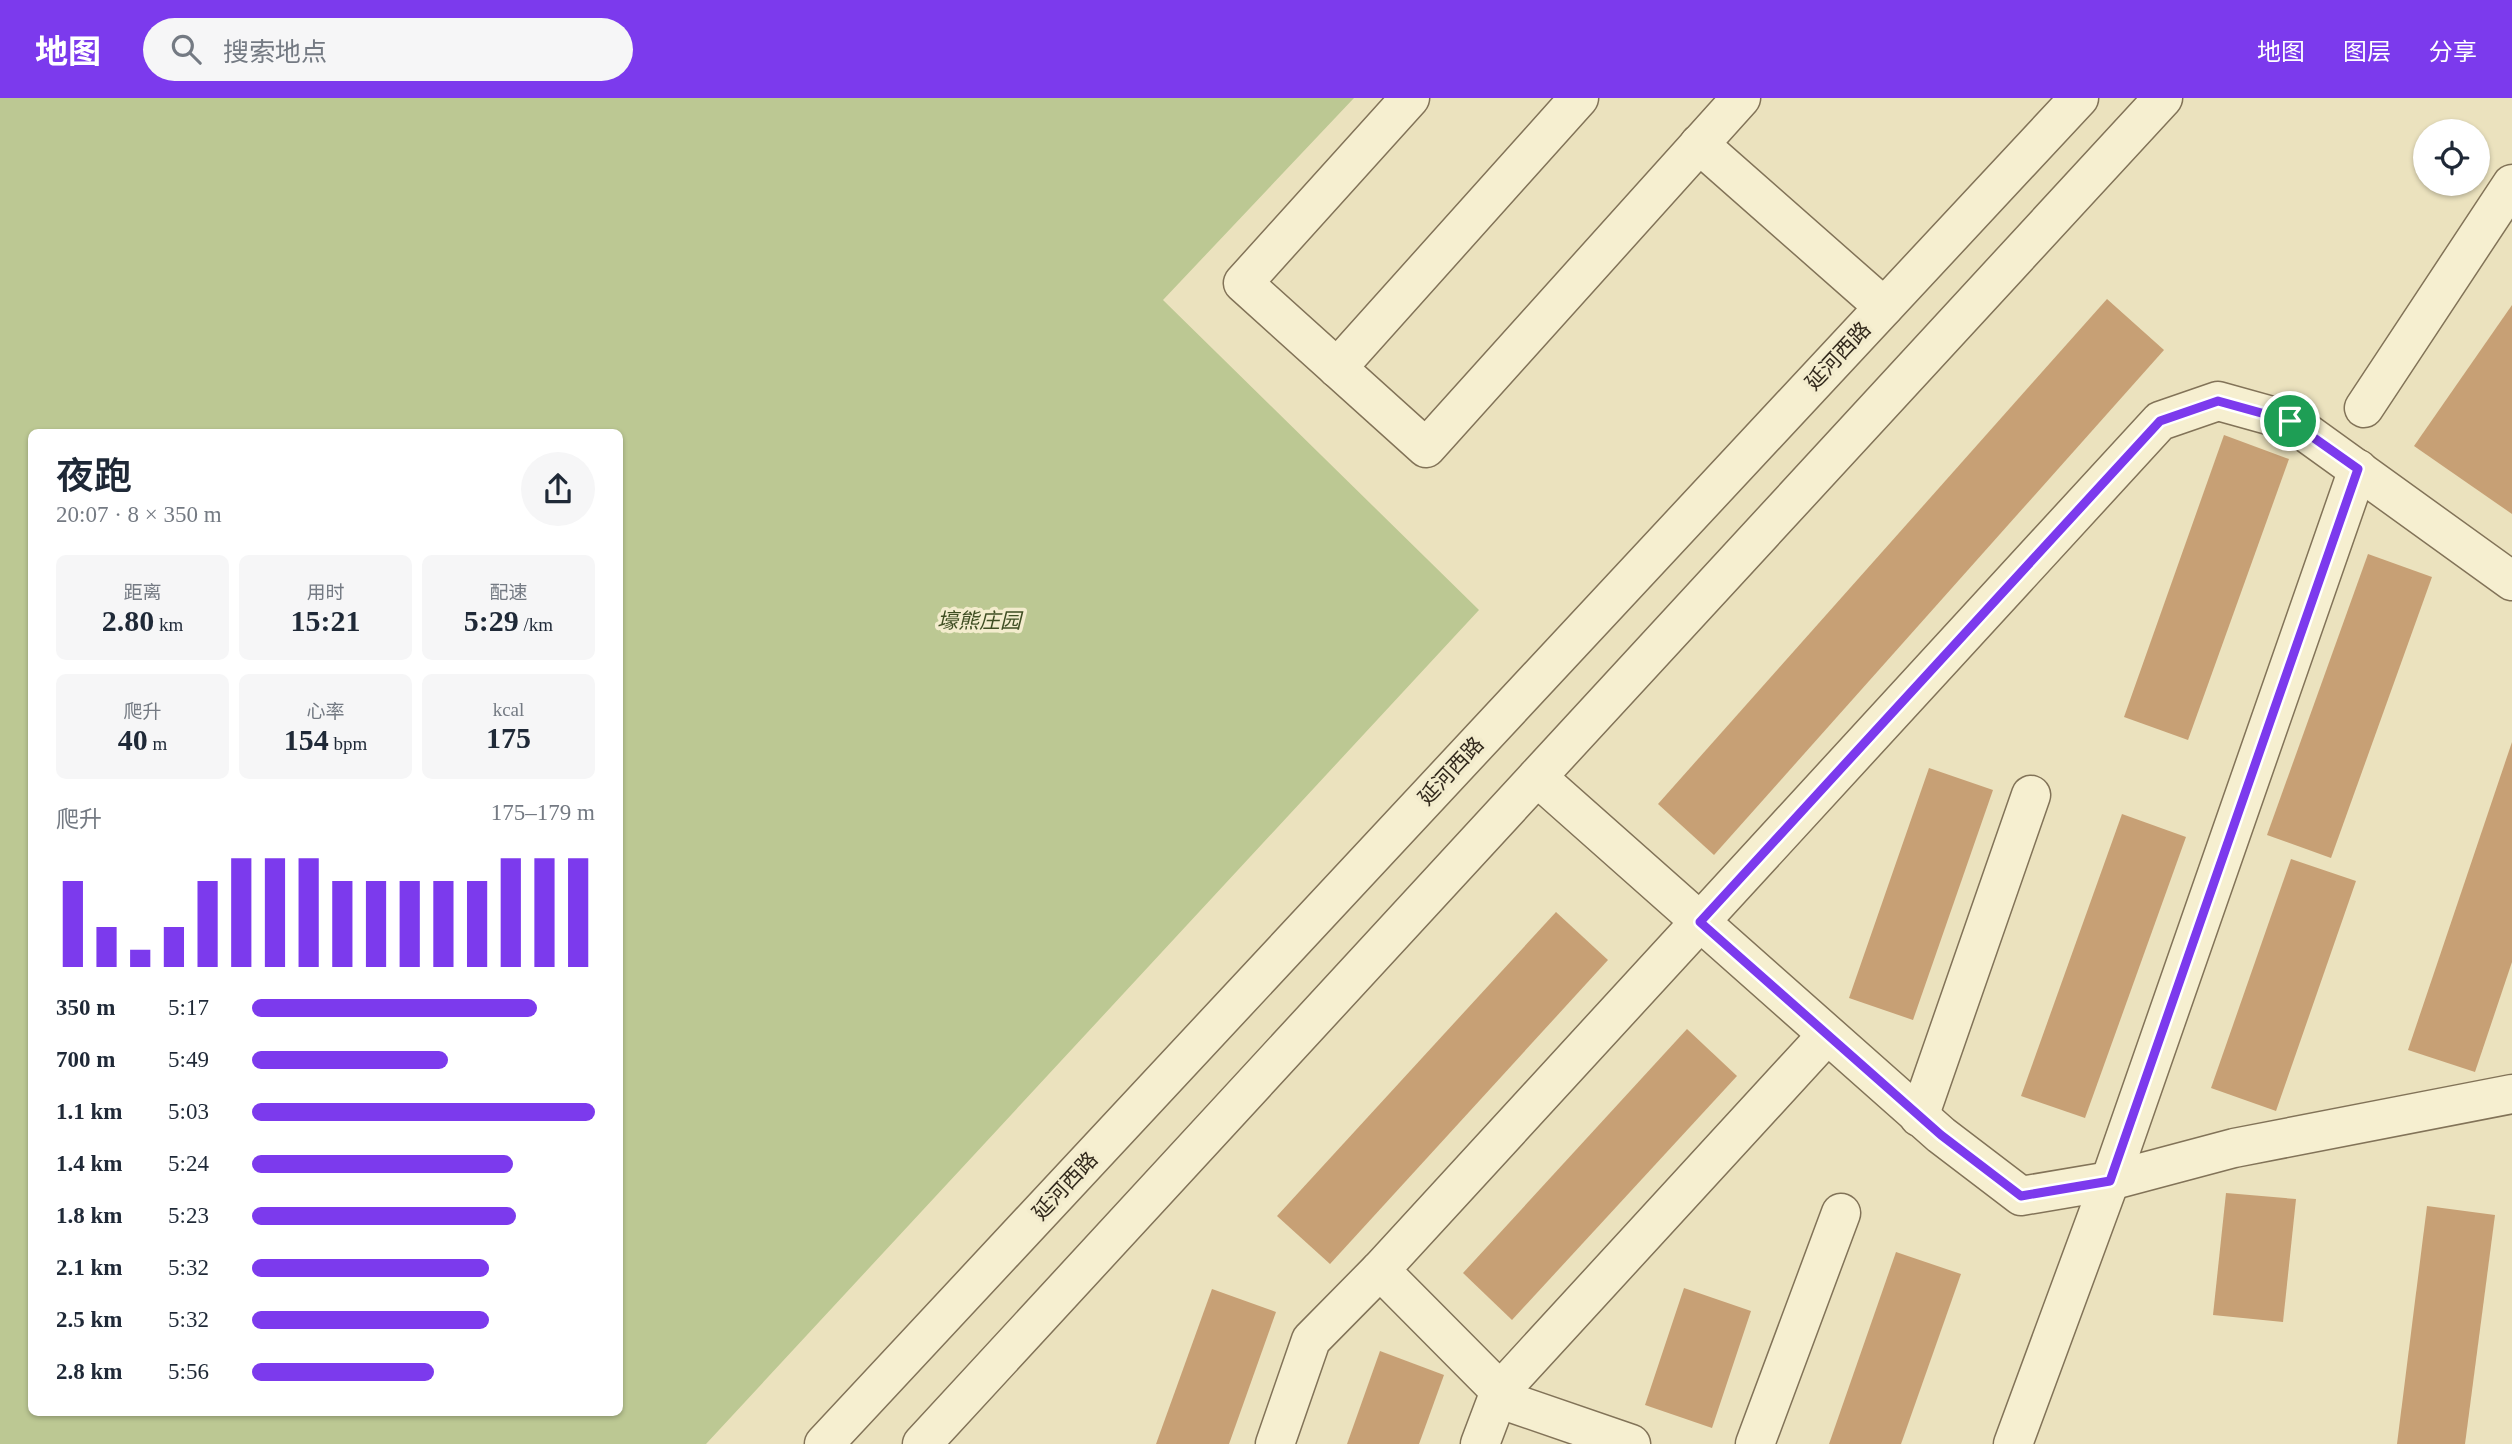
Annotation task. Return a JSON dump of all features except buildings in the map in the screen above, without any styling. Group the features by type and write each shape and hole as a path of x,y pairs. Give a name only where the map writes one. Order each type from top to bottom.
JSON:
{"street":[{"path":"1410,98 1243,283 1426,448 1741,98"},
{"path":"1337,368 1579,98"},
{"name":"延河西路","path":"824,1444 2078,98"},
{"path":"922,1444 2163,98"},
{"path":"1699,144 1884,307"},
{"path":"2364,408 2512,184"},
{"path":"1275,1444 1311,1340 1380,1270 2160,421 2218,401 2290,421 2512,581"},
{"path":"2013,1444 2110,1181 2358,469"},
{"path":"1537,777 1919,1117 2021,1196 2110,1181 2234,1148 2512,1094"},
{"path":"1919,1117 2031,794"},
{"path":"1480,1444 1500,1391 1827,1035"},
{"path":"1755,1444 1841,1213"},
{"path":"1380,1270 1512,1403 1631,1444"}],"green space":[{"name":"壕熊庄园","path":"0,98 1354,98 1163,300 1479,610 706,1444 0,1444"}],"route":[{"path":"2218,401 2290,421 2358,469 2110,1181 2021,1196 1941,1135 1700,922 2160,421 2218,401"}]}
